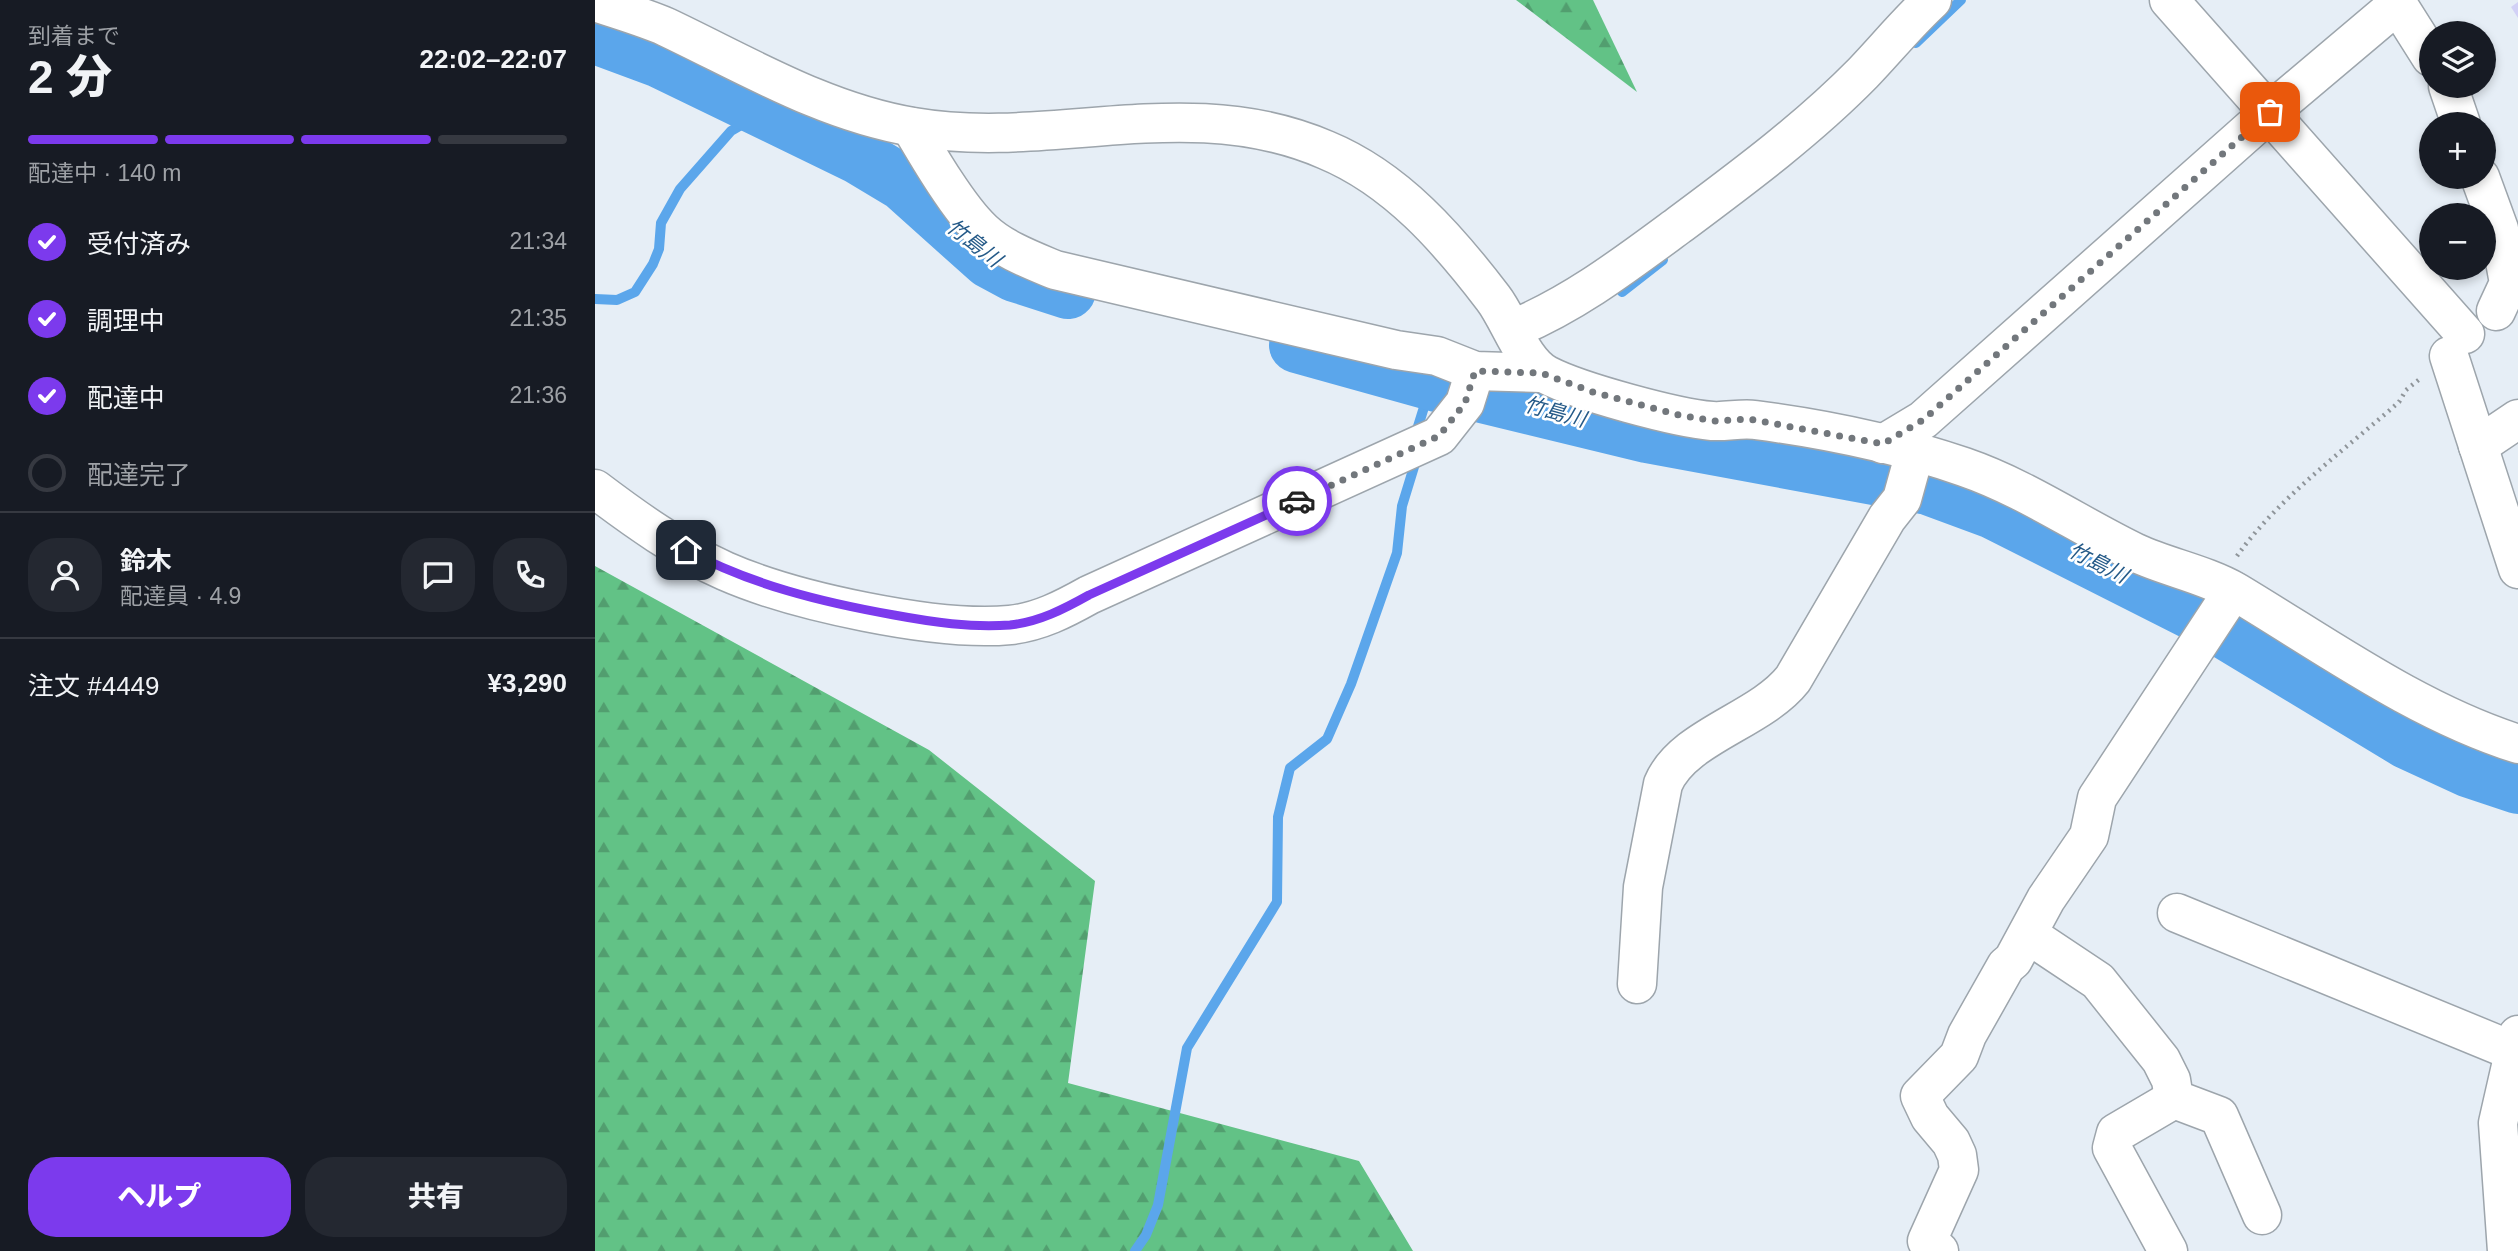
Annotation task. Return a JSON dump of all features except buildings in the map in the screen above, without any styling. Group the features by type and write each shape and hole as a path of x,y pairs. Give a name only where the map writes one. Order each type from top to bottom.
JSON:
{"street":[{"path":"1513,330 1549,314 1594,287 1744,177 1862,73 1907,23 1933,0"},
{"path":"2169,0 2270,112 2457,345 2478,446 2518,569"},
{"path":"595,2 659,24 778,82 847,111 911,127 967,134 1183,121 1257,127 1328,150 1400,194 1439,234 1495,300 1541,373"},
{"path":"1637,984 1643,887 1668,770 1683,756 1760,709 1784,691 1887,518 1903,466 1923,420 2397,2 2419,38"},
{"path":"911,127 932,163 983,231 1019,255 1043,265 1396,350 1437,356 1471,384 1541,373 1593,392 1679,415 1714,421 1749,419 1903,466 1968,468 2018,490 2140,554 2225,593 2420,702 2485,734 2518,744"},
{"path":"2484,189 2499,229 2509,282 2497,312"},
{"path":"595,489 666,540 726,571 797,595 971,626 1012,625 1061,611 1089,595 1439,436 1471,384"},
{"path":"2478,446 2518,419"},
{"path":"1925,1248 1959,1170 1957,1154 1951,1142 1930,1117 1920,1096 1959,1056 1967,1035 2006,967 2029,935 2046,899 2089,836 2097,798 2202,641 2225,593"},
{"path":"2178,913 2515,1043 2500,1104 2498,1132 2507,1251"},
{"path":"2029,935 2098,981 2161,1060 2171,1080 2174,1098"},
{"path":"2174,1098 2218,1116 2262,1215"},
{"path":"2168,1251 2112,1148 2116,1133 2174,1098"}],"path":[{"path":"2225,593 2257,532 2319,471 2399,402 2406,390 2457,345"}],"green space":[{"path":"1516,0 1593,0 1637,92"},
{"path":"595,566 929,750 1095,881 1068,1083 1359,1161 1413,1251 595,1251"}],"waterway":[{"path":"1916,43 1961,0"},
{"name":"竹島川","path":"595,36 660,60 858,156 903,183 989,260 1015,274 1068,291"},
{"path":"595,299 617,300 635,292 653,264 659,249 661,223 680,189 731,131 772,114"},
{"path":"1622,292 1663,260"},
{"name":"竹島川","path":"1297,345 1437,384 1647,435 1928,487 1993,511 2197,614 2407,741 2470,770 2518,786"},
{"path":"1415,436 1425,404 1437,384"},
{"path":"1135,1251 1146,1235 1158,1205 1187,1048 1277,902 1278,817 1290,768 1327,739 1351,684 1397,553 1402,506 1417,457"}],"way so far":[{"path":"1297,501 1439,436 1465,403 1475,371 1541,373 1593,392 1679,415 1714,421 1749,419 1883,444 1923,420 2270,112"}],"route":[{"path":"686,550 726,571 797,595 843,606 971,626 1012,625 1061,611 1089,595 1297,501"}]}
